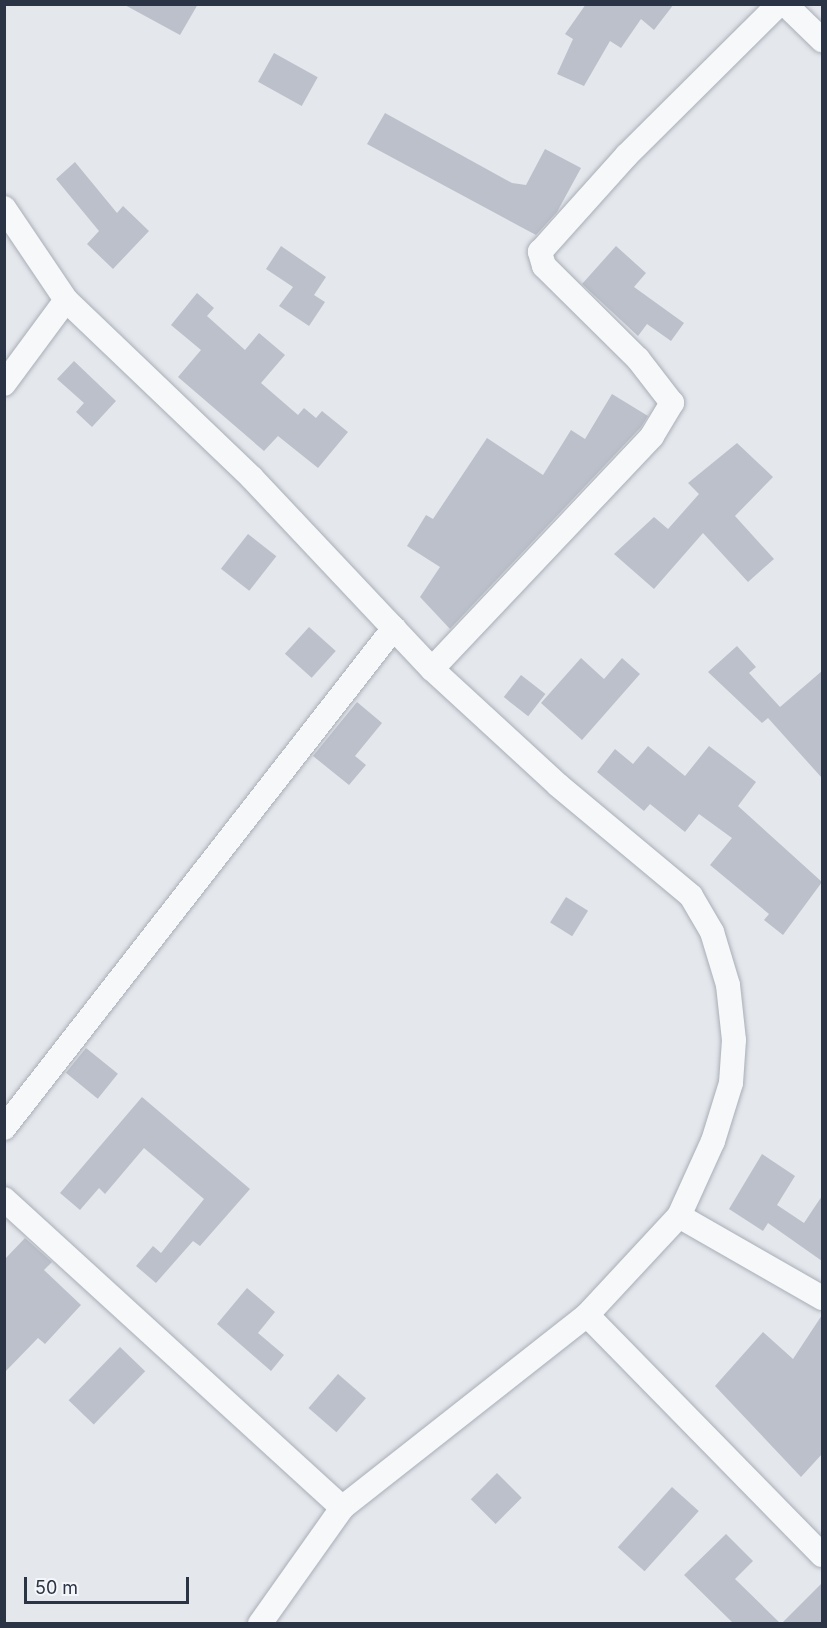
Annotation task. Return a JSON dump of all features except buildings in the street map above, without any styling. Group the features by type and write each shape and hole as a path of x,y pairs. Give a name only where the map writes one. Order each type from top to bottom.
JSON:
{"street":[{"path":"432,669 652,436 672,403 638,358 544,266 540,252 627,155 779,4"},
{"path":"785,4 822,40"},
{"path":"4,208 66,300 252,478 432,669 558,785 691,896 712,932 728,985 734,1040 731,1083 713,1142 679,1216 587,1315 342,1508 261,1623"},
{"path":"4,384 66,300"},
{"path":"4,1128 394,628"},
{"path":"4,1199 342,1508"},
{"path":"679,1216 822,1298"},
{"path":"587,1315 822,1556"}]}
